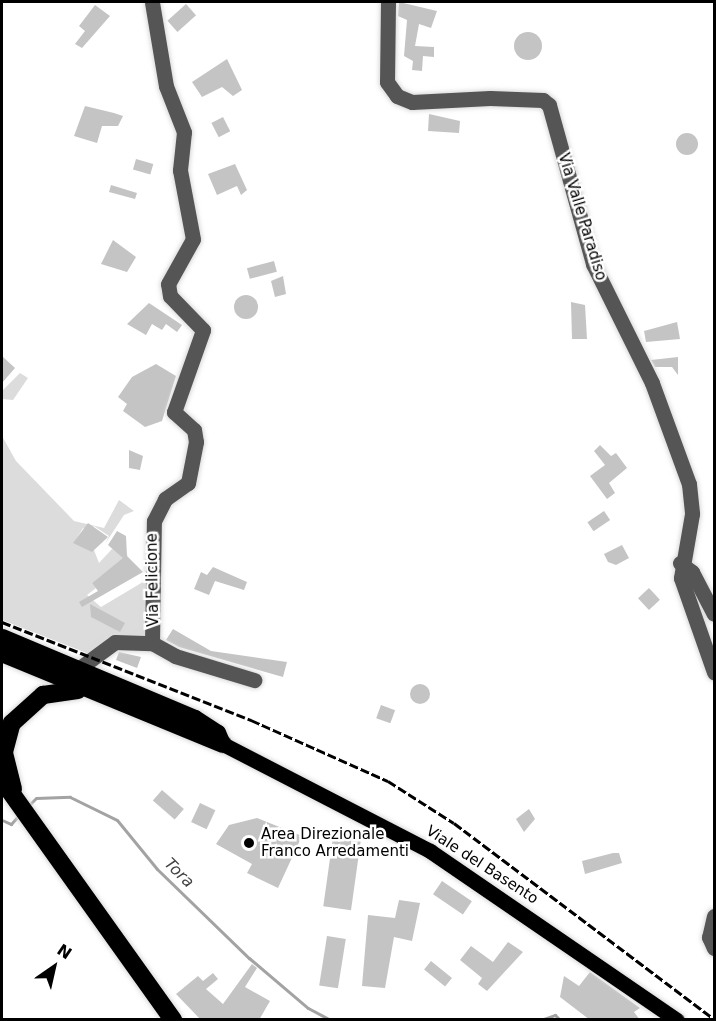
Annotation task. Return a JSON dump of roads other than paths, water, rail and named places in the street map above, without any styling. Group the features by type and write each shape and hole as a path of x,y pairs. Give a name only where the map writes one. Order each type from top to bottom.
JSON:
{"highway":[{"path":"2,653 92,693 224,744"},
{"path":"2,661 44,672"},
{"path":"92,693 66,688 43,695 12,723 5,768 6,792 158,1020"},
{"path":"6,792 173,1020"}],"main road":[{"name":"Viale del Basento","path":"2,636 87,665 187,712 218,732 224,744 430,851 677,1020"}],"street":[{"name":"Via Felicione","path":"152,2 166,86 184,132 180,170 193,240 168,284 170,296 203,330 174,412 194,430 190,476 158,509 150,543 157,609 152,643"},
{"name":"Via Valle Paradiso","path":"388,2 387,82 397,96 412,102 490,98 549,105 593,264 657,394 689,484 692,514 680,563"},
{"path":"680,563 692,572 714,614"},
{"path":"680,563 714,672"},
{"name":"Via Felicione","path":"87,665 115,642 152,643 175,656 254,680"},
{"path":"714,916 710,937 714,948"}],"waterway":[{"name":"Tora","path":"28,806 36,798 70,797 117,820 157,869 249,958 308,1008 331,1020"},
{"name":"Tora","path":"2,820 11,824 19,815"},
{"name":"Tora","path":"541,1020 555,1015 560,1020"}],"railway":[{"path":"2,622 251,720 388,781 454,823 714,1019"}],"place":[{"name":"Area Direzionale Franco Arredamenti","path":"249,843"}]}
